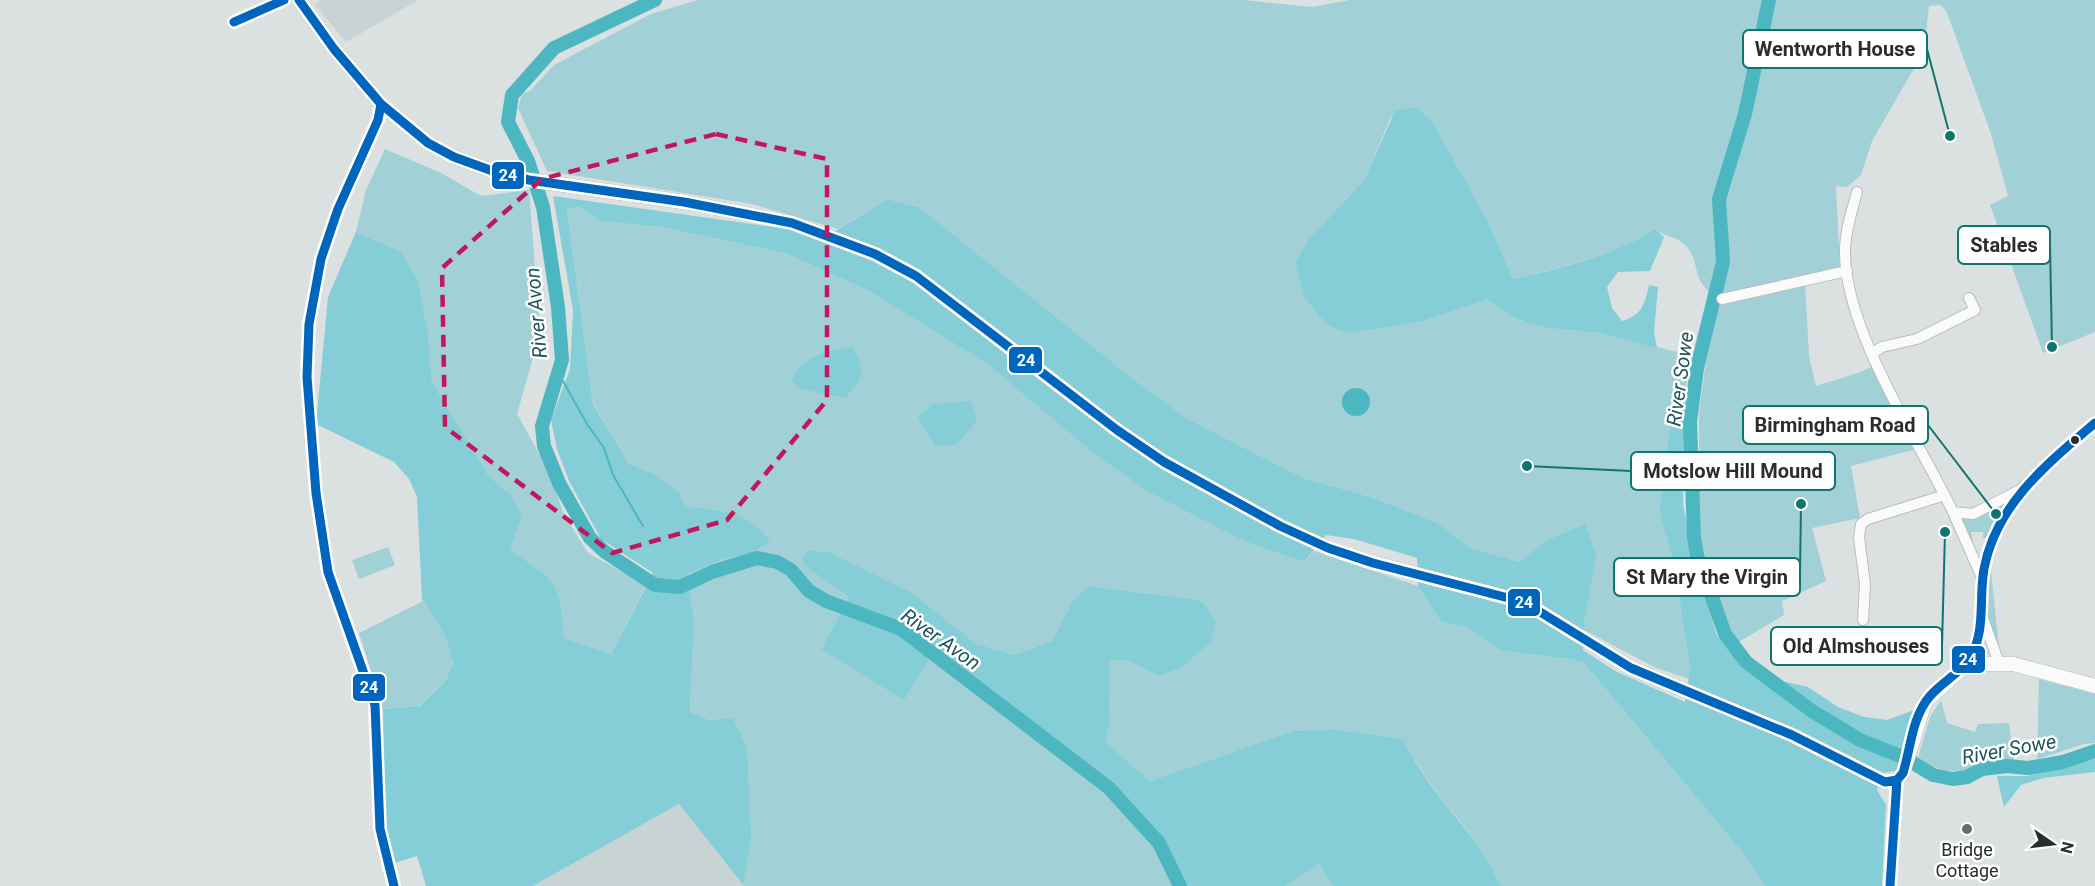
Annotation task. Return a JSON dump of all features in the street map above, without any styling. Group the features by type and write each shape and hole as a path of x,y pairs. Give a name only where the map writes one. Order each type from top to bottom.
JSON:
{"main road":[{"path":"299,0 334,49 381,104 428,143 454,157 498,173 579,188 753,214 829,235 875,254 916,276 1107,423 1164,462 1277,524 1328,548 1373,563 1524,602 1631,668 1792,735 1883,781 1900,777 1928,698 1967,664 1999,663 2095,686"}],"street":[{"path":"381,104 378,120 331,228 314,290 306,369 316,493 331,587 351,634 375,705 380,829 394,886"},
{"path":"1857,192 1847,232 1847,271 1852,296 1873,353 1945,495 1983,580"},
{"path":"1722,299 1847,271"},
{"path":"1873,353 1882,347 1917,339 1975,310 1970,298"},
{"path":"1953,512 1973,514 2020,490 2093,428"},
{"path":"1967,664 1977,643 1982,616 1983,580 1992,539 2020,490"},
{"path":"1863,622 1865,584 1859,537 1861,524 1868,519 1945,495"},
{"path":"1982,616 1999,663"},
{"path":"1890,886 1900,777"}],"highlighted area":[{"path":"716,134 827,159 827,400 727,520 612,553 445,427 442,268 542,179"}],"shaded area":[{"path":"319,0 418,0 346,42 315,5"},
{"path":"698,0 1244,0 1312,7 1350,0 2095,0 2095,332 2043,353 1990,205 2008,196 1991,134 1946,10 1940,5 1929,6 1924,51 1872,141 1861,175 1847,187 1836,186 1840,270 1719,297 1709,291 1699,279 1693,257 1684,244 1655,229 1604,254 1513,279 1487,219 1432,121 1391,117 1364,180 1310,238 1390,325 1421,322 1487,300 1517,319 1546,328 1599,333 1690,355 1685,393 1672,408 1659,511 1674,564 1690,669 1689,679 1656,668 1584,630 1585,617 1546,541 1519,562 1468,547 1438,523 1371,497 1303,478 1188,419 1132,378 919,207 887,199 838,229 752,204 547,171 518,108 522,94 531,90 554,65 651,14"},
{"path":"1416,107 1432,121 1487,219 1513,279 1604,254 1655,229 1664,237 1650,271 1618,272 1607,287 1612,308 1622,321 1634,316 1642,308 1649,285 1658,287 1654,332 1657,348 1599,333 1546,328 1517,319 1487,300 1421,322 1346,333 1327,325 1304,297 1295,262 1310,238 1364,180 1395,111"},
{"path":"385,149 441,173 481,196 529,190 540,333 517,414 552,477 563,513 588,553 646,585 611,654 564,638 561,604 553,584 537,568 510,550 510,494 488,475 432,382 428,332 418,280 402,252 356,232 366,190"},
{"path":"553,196 829,235 887,199 919,207 1132,378 1188,419 1303,478 1371,497 1438,523 1468,547 1519,562 1546,541 1585,524 1596,555 1585,617 1583,650 1615,671 1685,702 1690,669 1674,564 1659,511 1672,408 1685,393 1683,504 1693,555 1717,636 1751,674 1808,687 1838,707 1864,717 1887,720 1917,709 1898,770 1883,773 1877,790 1886,805 1882,886 1765,886 1743,853 1584,663 1571,659 1501,651 1468,628 1441,622 1418,586 1417,558 1354,539 1326,535 1304,562 1247,542 1150,493 1095,454 989,365 867,290 785,253 660,227 600,221 580,207 567,209 593,404 629,464 655,474 680,493 686,507 733,514 754,525 770,542 748,555 726,558 687,574 694,618 690,712 709,720 733,718 747,749 751,837 743,885 679,804 533,886 426,886 417,856 395,863 385,828 383,709 419,706 445,682 453,662 445,636 422,599 417,497 409,479 394,462 316,424 328,297 356,232 402,252 418,280 428,332 432,382 488,475 510,494 522,515 510,550 537,568 553,584 561,604 564,638 611,654 653,573 601,539 569,481 557,449 551,420 570,369 573,310"},
{"path":"581,207 600,221 660,227 785,253 867,290 989,365 1150,493 1248,542 1304,562 1314,551 1418,586 1441,622 1468,628 1501,651 1571,659 1584,663 1743,853 1765,886 1501,886 1480,848 1426,777 1404,739 1334,729 1293,731 1150,781 1106,742 1109,725 1110,660 1126,660 1158,676 1195,599 1088,586 1072,602 1052,641 1014,655 975,643 948,624 802,559 810,570 849,597 821,649 932,653 1109,788 1159,843 1180,886 743,886 733,718 709,720 690,713 694,618 687,574 726,558 748,554 686,507 680,493 655,474 629,464 593,403 567,209"},
{"path":"1805,283 1809,356 1816,386 1861,372 1874,365 1913,450 1851,466 1860,518 1812,528 1826,581 1782,601 1784,615 1737,643 1727,621 1702,546 1699,519 1699,413 1706,361 1719,308 1723,301"},
{"path":"852,347 860,363 861,374 856,385 845,398 801,389 791,380 803,364 817,355"},
{"path":"1356,388 1366,392 1370,402 1366,412 1356,416 1346,412 1342,402 1346,392"},
{"path":"971,401 977,421 955,445 935,446 918,417 933,404"},
{"path":"2004,504 1987,538 1983,538 1983,532 1971,532 1973,545 1961,517 1990,511"},
{"path":"388,547 395,565 359,579 352,560"},
{"path":"808,551 828,552 910,592 975,643 1014,655 1052,641 1072,602 1088,586 1195,599 1204,604 1216,622 1211,641 1181,668 1158,676 1126,660 1110,660 1109,725 1106,742 1150,781 1293,731 1334,729 1404,739 1426,778 1479,848 1501,886 1333,886 1320,864 1285,886 1180,886 1159,843 1109,788 932,653 904,700 821,649 849,597 810,570 801,559"},
{"path":"1990,562 1999,648 1986,615"},
{"path":"423,601 445,636 453,661 445,682 418,706 383,709 359,633"},
{"path":"2039,679 2095,694 2095,743 2084,744 2037,759"},
{"path":"1941,700 1947,723 1975,732 1978,724 2009,723 2014,761 1955,771 1931,766 1918,758 1930,717"},
{"path":"2095,759 2095,772 2043,778 2021,785 2004,807 1997,776 2027,776"},
{"path":"679,804 743,886 533,886"},
{"path":"1320,864 1333,886 1285,886"}],"waterway":[{"name":"River Avon","path":"655,0 554,48 512,95 508,122 528,161 543,207 558,307 562,360 542,426 544,446 559,483 590,538 605,552 655,585 680,587 712,572 757,558 777,562 791,570 809,591 826,601 901,629 1109,788 1159,843 1180,886"},
{"name":"River Sowe","path":"1769,0 1745,114 1719,199 1723,262 1697,368 1690,422 1694,537 1697,555 1725,634 1746,662 1812,711 1860,740 1905,758 1933,775 1953,779 1967,777 1982,769 2007,766 2028,768 2063,762 2095,751"},
{"path":"559,374 587,424 604,448 613,475 643,526"}],"transit line":[{"name":"24","path":"234,22 284,0"},
{"name":"24","path":"299,0 334,49 381,104 428,143 454,157 498,173 529,180 684,202 792,223 875,254 916,276 1117,430 1164,462 1280,526 1328,548 1373,563 1524,602 1631,668 1792,735 1885,782 1897,780 1903,773 1919,713 1924,704 1965,664 1974,650 1980,630 1984,569 1990,546 2000,524 2026,487 2095,423"},
{"name":"24","path":"381,104 378,120 338,209 321,259 309,324 307,377 316,493 328,572 375,705 380,829 394,886"},
{"name":"24","path":"1890,886 1897,780"}],"place":[{"name":"Wentworth House","path":"1950,136"},
{"name":"Stables","path":"2052,347"},
{"name":"Motslow Hill Mound","path":"1527,466"},
{"name":"St Mary the Virgin","path":"1801,504"},
{"name":"Birmingham Road","path":"1996,514"},
{"name":"Old Almshouses","path":"1945,532"},
{"name":"Bridge Cottage","path":"1967,829"}]}
